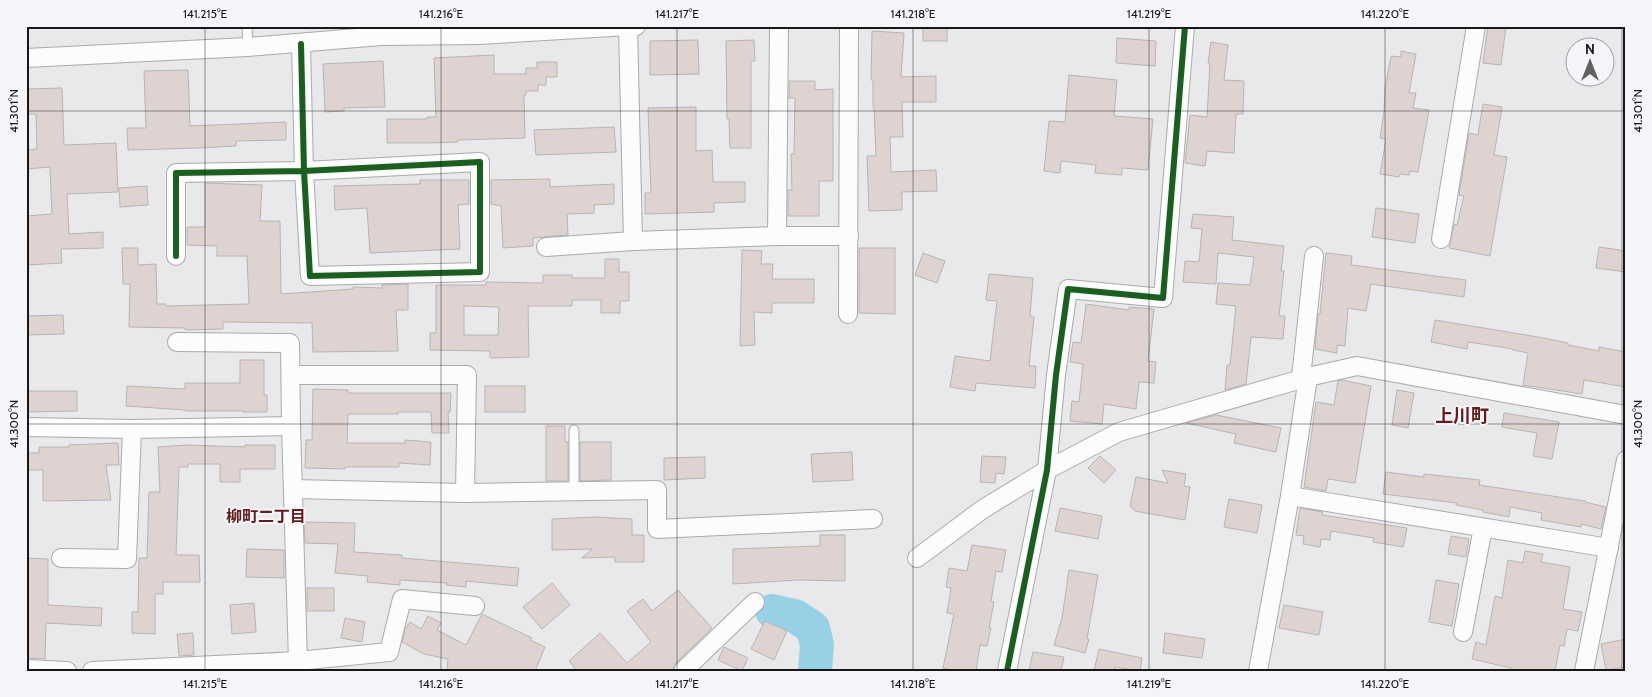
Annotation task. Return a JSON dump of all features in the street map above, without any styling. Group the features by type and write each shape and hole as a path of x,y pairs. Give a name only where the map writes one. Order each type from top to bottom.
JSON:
{"street":[{"path":"628,26 633,242"},
{"path":"26,58 301,44 380,31 479,35 636,26"},
{"path":"778,236 779,26"},
{"path":"848,314 849,26"},
{"path":"1007,671 1047,470 1056,374 1068,289 1163,298 1186,26"},
{"path":"1441,239 1476,26"},
{"path":"176,256 176,173 304,171 480,162 480,272 310,276 304,171 301,44"},
{"path":"546,247 778,236 848,236"},
{"path":"1258,671 1290,496 1304,377 1314,256"},
{"path":"177,342 290,343 298,661"},
{"path":"916,558 983,510 1047,470 1119,432 1304,377 1357,366 1626,415"},
{"path":"291,374 468,375 465,494"},
{"path":"26,427 132,429 291,426"},
{"path":"61,558 127,559 132,429"},
{"path":"1584,671 1626,460"},
{"path":"293,489 465,494 657,490 657,528 873,518"},
{"path":"1290,496 1608,548"},
{"path":"1463,632 1483,528"},
{"path":"92,671 298,661 389,652 402,599 475,606"},
{"path":"683,671 755,602"},
{"path":"26,669 67,671"}],"lane":[{"path":"247,26 248,47"},
{"path":"574,430 574,491"}],"building":[{"path":"923,26 947,26 947,41 923,41"},
{"path":"1488,26 1506,26 1501,65 1483,63"},
{"path":"872,31 904,33 901,77 936,76 936,102 902,102 903,137 890,137 891,172 936,170 937,191 902,192 902,210 869,211 867,156 876,156 873,80 871,80"},
{"path":"1117,38 1156,41 1155,66 1116,63"},
{"path":"698,40 699,74 650,75 650,41"},
{"path":"754,40 755,61 751,61 751,148 730,148 729,119 727,119 726,41"},
{"path":"1211,42 1228,45 1224,80 1244,81 1243,114 1236,114 1234,153 1207,151 1205,166 1185,163 1190,115 1207,117 1210,63 1208,63"},
{"path":"1401,51 1416,54 1409,93 1416,93 1413,108 1429,110 1418,172 1410,171 1409,175 1400,174 1399,177 1380,174 1386,139 1380,138 1385,88 1391,56 1401,57"},
{"path":"494,55 494,74 526,74 526,68 537,68 537,62 557,62 557,77 546,77 546,85 538,85 538,91 526,91 526,95 524,95 525,138 458,140 458,142 387,143 387,119 427,119 427,117 436,117 434,58"},
{"path":"383,61 385,107 344,108 344,111 325,112 323,64"},
{"path":"188,70 190,126 286,122 286,140 236,141 236,146 128,150 127,128 146,128 144,71"},
{"path":"1069,75 1117,80 1114,116 1153,119 1148,170 1122,168 1122,175 1095,173 1096,165 1061,161 1060,173 1044,171 1049,121 1065,122"},
{"path":"789,81 815,81 815,90 833,89 833,181 819,181 819,216 788,216 788,190 792,190 791,154 794,154 795,98 789,98"},
{"path":"62,88 64,145 116,143 118,192 67,194 69,234 103,232 103,248 61,249 62,263 26,265 26,216 52,214 50,167 26,169 26,150 37,149 36,114 26,114 26,89"},
{"path":"1483,104 1502,107 1494,155 1507,157 1490,256 1449,248 1454,224 1457,225 1464,196 1459,195 1469,133 1478,135"},
{"path":"696,107 696,151 712,150 713,182 745,182 745,202 714,203 714,212 645,214 645,193 651,193 648,108"},
{"path":"614,127 616,152 536,155 534,130"},
{"path":"550,179 550,187 614,184 614,204 594,205 594,213 567,214 568,235 533,238 533,246 503,248 501,206 491,204 491,180"},
{"path":"420,180 469,180 469,204 458,205 460,249 370,253 367,208 335,210 334,186 420,184"},
{"path":"205,183 262,185 260,221 280,221 281,294 353,289 353,287 382,288 382,285 408,284 408,310 396,310 398,351 313,352 312,323 223,322 223,329 185,330 185,328 129,327 130,284 123,284 122,248 138,248 138,265 156,264 157,304 166,304 166,306 249,304 247,256 217,256 217,246 187,245 187,227 205,227"},
{"path":"147,186 148,205 120,207 119,188"},
{"path":"1376,208 1419,214 1415,243 1372,237"},
{"path":"1193,214 1234,217 1232,240 1284,246 1281,271 1284,271 1279,316 1285,316 1283,339 1251,337 1246,384 1225,390 1227,365 1230,365 1236,306 1216,304 1218,283 1250,285 1254,257 1218,253 1216,284 1183,282 1185,261 1199,262 1202,229 1191,228"},
{"path":"1599,247 1626,251 1626,272 1596,268"},
{"path":"859,248 895,248 895,314 859,313"},
{"path":"742,250 762,251 761,264 773,264 772,279 814,279 814,303 772,303 772,313 754,312 755,345 740,346"},
{"path":"923,253 945,261 937,283 915,275"},
{"path":"1326,253 1352,256 1351,265 1466,280 1464,297 1371,284 1366,311 1348,308 1345,346 1337,345 1337,353 1315,349"},
{"path":"605,259 619,259 619,272 629,272 629,301 620,301 620,313 601,313 601,300 572,300 572,306 528,306 529,357 490,358 490,351 430,350 430,333 436,333 436,285 486,285 486,282 543,283 543,275 572,275 572,278 605,278","holes":["464,306 499,307 498,335 464,335"]},
{"path":"989,274 1033,278 1030,316 1034,317 1029,366 1036,366 1035,388 976,383 975,391 950,387 955,356 990,361 997,301 986,300"},
{"path":"1086,304 1129,310 1129,307 1154,309 1148,361 1156,362 1154,383 1139,382 1136,409 1104,404 1102,424 1070,421 1072,401 1079,402 1083,364 1070,362 1073,342 1081,343"},
{"path":"63,315 64,334 26,335 26,316"},
{"path":"1435,320 1538,337 1599,351 1599,347 1626,352 1626,387 1584,380 1582,394 1523,385 1528,353 1468,342 1467,349 1431,342"},
{"path":"240,360 264,360 264,395 267,395 267,412 185,411 126,406 127,386 185,389 185,383 240,383"},
{"path":"1342,380 1371,386 1355,483 1328,479 1326,491 1304,487 1316,402 1334,405 1338,381"},
{"path":"485,386 525,386 525,412 485,412"},
{"path":"313,389 348,390 348,393 451,393 450,412 448,412 449,433 432,433 431,412 348,414 347,443 405,443 405,440 431,442 430,465 399,463 399,467 305,468 306,440 312,440"},
{"path":"1397,390 1414,393 1408,428 1392,425"},
{"path":"28,391 77,391 77,411 28,412"},
{"path":"1504,413 1559,422 1552,459 1533,456 1537,433 1502,427"},
{"path":"1216,415 1281,428 1276,452 1234,443 1236,434 1186,423"},
{"path":"546,426 565,426 565,442 568,442 568,481 546,481"},
{"path":"580,442 611,442 611,480 580,481"},
{"path":"118,443 119,465 106,465 111,500 43,501 43,470 26,470 26,453 39,453 39,447 69,447 69,445"},
{"path":"187,445 245,447 245,445 275,445 275,469 240,469 240,482 220,482 220,464 188,464 188,467 179,467 176,555 199,555 200,582 163,582 163,594 155,594 155,634 132,633 132,612 138,612 139,558 147,558 149,492 160,492 158,447"},
{"path":"852,452 853,480 813,482 811,454"},
{"path":"982,456 1006,457 1004,474 996,473 995,483 980,482"},
{"path":"1100,456 1116,470 1104,483 1088,468"},
{"path":"705,457 705,478 664,480 664,458"},
{"path":"1162,470 1186,474 1184,486 1190,487 1185,520 1135,511 1130,506 1136,477 1168,483"},
{"path":"1386,472 1424,477 1424,474 1480,480 1479,485 1585,501 1606,507 1601,529 1581,524 1581,527 1541,520 1542,513 1510,507 1509,517 1456,505 1457,503 1383,494"},
{"path":"1229,499 1262,505 1257,533 1224,527"},
{"path":"1060,508 1102,516 1098,539 1055,531"},
{"path":"1300,508 1323,512 1322,515 1407,528 1403,547 1373,542 1374,538 1331,531 1330,540 1321,539 1320,547 1303,544 1304,536 1296,535"},
{"path":"596,517 632,519 632,535 644,535 644,562 615,562 615,557 582,558 592,549 552,550 552,519"},
{"path":"304,522 355,523 354,552 402,555 402,558 519,568 517,586 466,581 466,587 446,585 447,583 400,580 400,585 367,582 368,576 335,573 338,544 305,543"},
{"path":"820,535 845,535 845,581 798,580 733,584 733,549 820,546"},
{"path":"1451,536 1469,539 1466,557 1448,554"},
{"path":"972,545 1006,550 1002,572 996,571 991,601 994,602 989,628 991,628 987,646 980,645 976,671 955,671 943,668 954,614 947,613 951,588 946,587 949,568 967,571"},
{"path":"247,549 284,550 284,578 246,577"},
{"path":"1525,551 1543,554 1541,562 1570,567 1563,609 1582,612 1578,631 1567,629 1564,646 1560,645 1555,671 1511,671 1511,668 1472,659 1476,642 1486,645 1495,596 1502,598 1508,560 1523,563"},
{"path":"26,558 48,559 48,605 102,608 101,626 46,623 45,659 26,658"},
{"path":"1069,570 1098,575 1087,639 1089,639 1085,653 1054,645 1062,618"},
{"path":"1436,580 1459,584 1452,626 1429,622"},
{"path":"552,583 570,605 542,629 523,607"},
{"path":"307,588 334,588 334,611 307,611"},
{"path":"678,590 712,628 676,663 672,671 577,671 569,661 600,633 627,663 651,642 627,611 643,599 652,611"},
{"path":"254,603 256,632 232,634 230,605"},
{"path":"1284,605 1323,612 1319,635 1279,628"},
{"path":"482,614 532,638 530,640 545,647 535,671 447,671 448,659 424,654 402,642 405,629 410,622 421,629 428,616 441,623 437,630 466,645"},
{"path":"345,618 365,622 362,642 341,638"},
{"path":"765,621 787,631 774,660 751,649"},
{"path":"193,633 194,655 179,656 177,634"},
{"path":"1165,633 1205,639 1202,658 1163,653"},
{"path":"1626,639 1626,667 1606,670 1601,644"},
{"path":"724,647 748,658 742,671 718,660"},
{"path":"1099,649 1142,658 1140,671 1115,667 1114,671 1094,671"},
{"path":"1033,652 1064,657 1061,671 1029,671"}],"waterway":[{"path":"772,611 795,616 813,628 817,645 815,671"}],"cycle path":[{"path":"1007,671 1047,470 1056,375 1068,289 1163,298 1185,26"},
{"path":"176,256 176,173 304,171 480,162 480,272 310,276 304,171 301,44"}],"district":[{"name":"上川町","path":"1462,416"},
{"name":"柳町二丁目","path":"266,516"}]}
